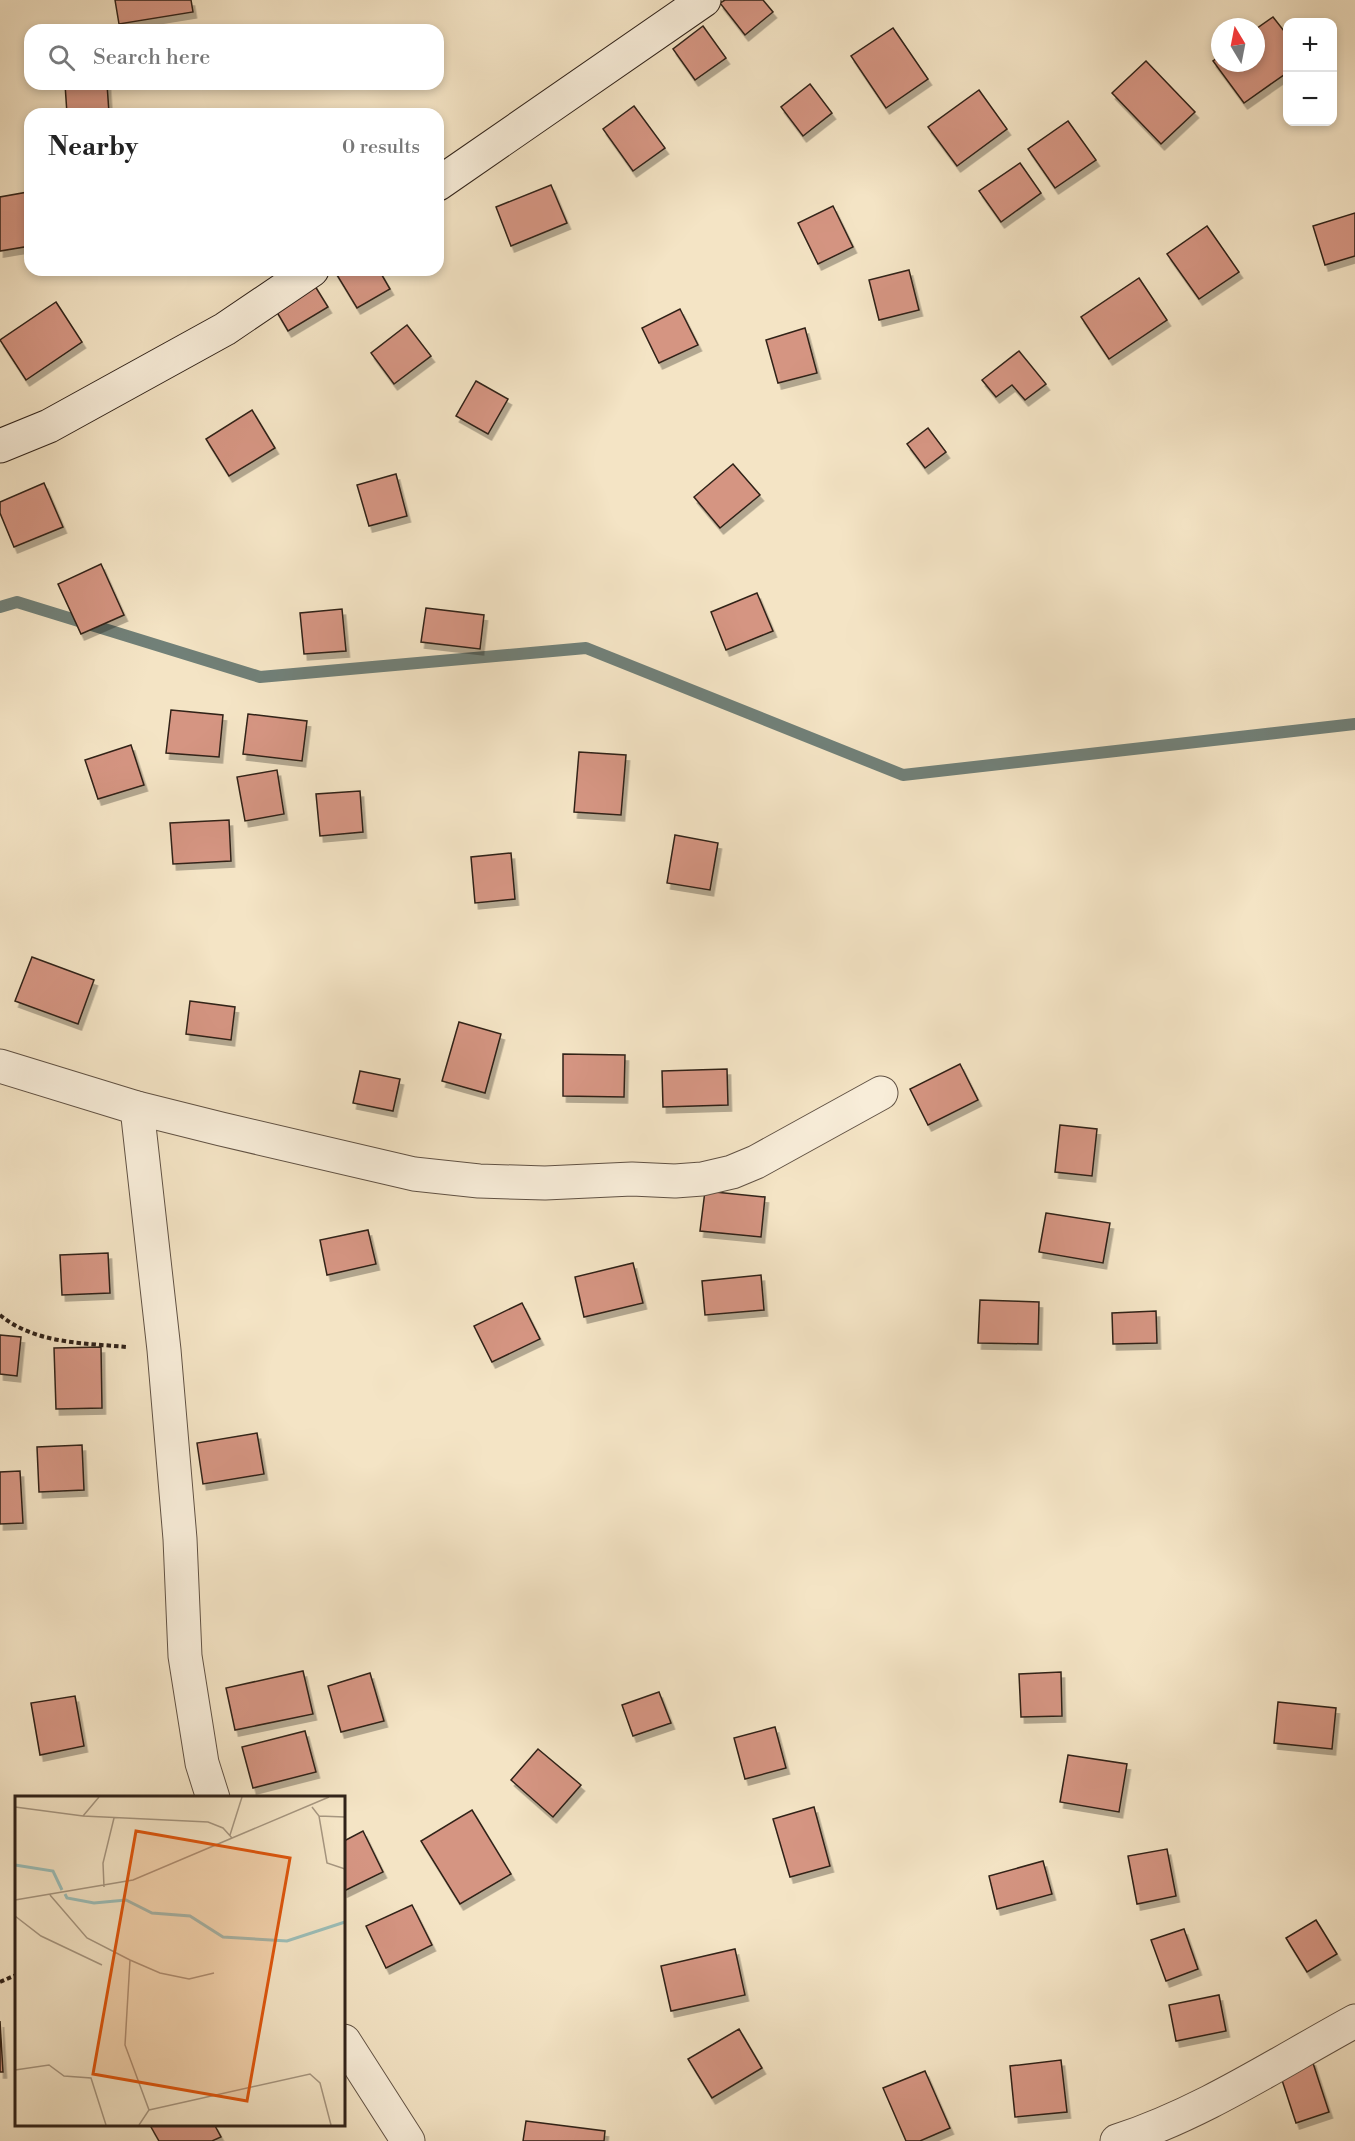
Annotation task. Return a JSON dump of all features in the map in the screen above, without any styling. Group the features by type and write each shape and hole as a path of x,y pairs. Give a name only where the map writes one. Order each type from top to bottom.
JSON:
{"street":[{"path":"444,180 704,0"},
{"path":"0,446 49,426 225,329 303,276"},
{"path":"0,1066 137,1108 414,1174 479,1181 545,1183 702,1179 732,1172 756,1162 881,1093"},
{"path":"137,1108 164,1350 180,1539 185,1656 202,1763 213,1796"},
{"path":"1116,2141 1177,2119 1239,2087 1355,2021"},
{"path":"345,2043 408,2141"}],"path":[{"path":"0,1315 9,1322 52,1340 164,1350"},
{"path":"0,1982 15,1975"}],"building":[{"path":"115,0 191,0 193,12 119,24"},
{"path":"725,0 763,0 773,12 745,35 720,3"},
{"path":"1273,17 1283,30 1283,76 1244,103 1221,72 1265,72 1265,23"},
{"path":"703,26 726,58 695,80 673,49"},
{"path":"893,28 928,79 886,108 851,56"},
{"path":"1146,61 1195,112 1161,144 1112,93"},
{"path":"810,84 832,113 803,136 781,107"},
{"path":"65,90 107,90 109,108 67,108"},
{"path":"979,90 1007,129 957,166 928,127"},
{"path":"634,106 665,148 633,171 603,129"},
{"path":"1068,121 1096,160 1055,188 1028,149"},
{"path":"1020,163 1041,193 1001,222 979,191"},
{"path":"551,185 567,223 511,246 496,207"},
{"path":"24,193 24,247 0,251 0,197"},
{"path":"833,206 853,247 818,264 798,223"},
{"path":"1355,213 1355,256 1325,265 1313,226"},
{"path":"1207,226 1239,272 1199,299 1167,254"},
{"path":"909,270 919,310 879,320 869,280"},
{"path":"338,276 382,276 390,289 357,308"},
{"path":"310,278 328,307 288,331 271,302"},
{"path":"1139,278 1167,320 1109,359 1081,317"},
{"path":"56,302 82,342 26,380 0,340"},
{"path":"680,309 698,345 659,363 642,328"},
{"path":"407,325 431,356 394,384 371,353"},
{"path":"805,328 817,373 778,383 766,340"},
{"path":"1019,351 1046,384 1025,400 1012,385 996,397 982,380"},
{"path":"476,381 508,399 488,434 456,416"},
{"path":"252,410 275,448 229,476 206,439"},
{"path":"928,428 946,452 925,468 907,444"},
{"path":"733,464 760,495 720,528 694,497"},
{"path":"396,474 407,516 369,526 357,485"},
{"path":"44,483 63,527 14,547 0,513 0,502"},
{"path":"101,564 124,615 81,634 58,584"},
{"path":"757,593 773,631 726,650 711,612"},
{"path":"426,608 484,615 480,649 421,642"},
{"path":"342,609 346,651 304,654 300,613"},
{"path":"171,710 223,715 219,757 166,753"},
{"path":"248,714 307,721 302,761 243,754"},
{"path":"131,745 144,785 98,799 85,760"},
{"path":"579,752 626,755 621,815 574,812"},
{"path":"277,770 284,814 245,821 237,777"},
{"path":"360,791 363,832 320,836 316,794"},
{"path":"229,820 231,861 173,864 170,823"},
{"path":"675,835 718,843 710,890 667,883"},
{"path":"511,853 515,899 475,903 471,857"},
{"path":"32,957 94,980 78,1024 15,1001"},
{"path":"190,1001 235,1007 231,1040 186,1034"},
{"path":"459,1022 501,1034 485,1093 442,1081"},
{"path":"563,1054 625,1055 624,1097 563,1096"},
{"path":"960,1064 978,1100 928,1125 910,1089"},
{"path":"727,1069 728,1105 663,1107 662,1071"},
{"path":"360,1071 400,1079 393,1111 353,1103"},
{"path":"1060,1125 1097,1129 1092,1176 1055,1172"},
{"path":"705,1191 765,1197 761,1237 700,1231"},
{"path":"1046,1213 1110,1223 1103,1263 1039,1252"},
{"path":"368,1230 376,1264 327,1275 320,1240"},
{"path":"108,1253 110,1293 62,1295 60,1255"},
{"path":"633,1263 643,1303 584,1317 575,1277"},
{"path":"761,1275 764,1310 705,1315 702,1281"},
{"path":"980,1300 1039,1302 1038,1344 978,1343"},
{"path":"522,1303 540,1339 492,1362 474,1326"},
{"path":"1156,1311 1157,1343 1113,1344 1112,1313"},
{"path":"0,1335 21,1337 17,1376 0,1374"},
{"path":"101,1347 102,1408 56,1409 54,1348"},
{"path":"257,1433 264,1474 203,1484 197,1443"},
{"path":"82,1445 84,1490 39,1492 37,1447"},
{"path":"20,1471 23,1523 0,1524 0,1472"},
{"path":"303,1671 313,1714 235,1730 226,1688"},
{"path":"1061,1672 1062,1716 1021,1717 1019,1674"},
{"path":"370,1673 384,1721 341,1732 328,1686"},
{"path":"659,1692 671,1723 633,1736 622,1705"},
{"path":"75,1696 84,1746 40,1755 31,1703"},
{"path":"1278,1702 1336,1708 1332,1749 1274,1743"},
{"path":"775,1727 786,1768 745,1779 734,1738"},
{"path":"305,1731 316,1772 253,1788 242,1747"},
{"path":"538,1749 581,1785 553,1817 511,1780"},
{"path":"1068,1755 1127,1764 1119,1812 1060,1802"},
{"path":"814,1807 830,1866 790,1877 773,1819"},
{"path":"472,1810 511,1874 460,1904 421,1841"},
{"path":"363,1831 383,1872 345,1891 345,1840"},
{"path":"1167,1849 1176,1896 1137,1904 1128,1856"},
{"path":"1043,1861 1052,1894 997,1909 989,1876"},
{"path":"412,1905 432,1945 386,1968 366,1926"},
{"path":"1316,1920 1337,1954 1307,1972 1286,1938"},
{"path":"1184,1929 1198,1969 1166,1981 1151,1940"},
{"path":"735,1949 745,1995 671,2011 661,1966"},
{"path":"1219,1995 1226,2031 1176,2041 1169,2005"},
{"path":"0,2021 3,2072 0,2072"},
{"path":"739,2029 762,2068 712,2098 688,2059"},
{"path":"1061,2060 1067,2112 1015,2117 1010,2066"},
{"path":"1312,2060 1329,2112 1296,2123 1279,2071"},
{"path":"925,2071 950,2128 920,2141 906,2141 883,2088"},
{"path":"526,2121 605,2131 604,2141 523,2141"},
{"path":"215,2126 221,2137 212,2141 159,2141 151,2127"}],"waterway":[{"path":"0,607 17,602 260,677 586,648 903,775 1355,724"}]}
